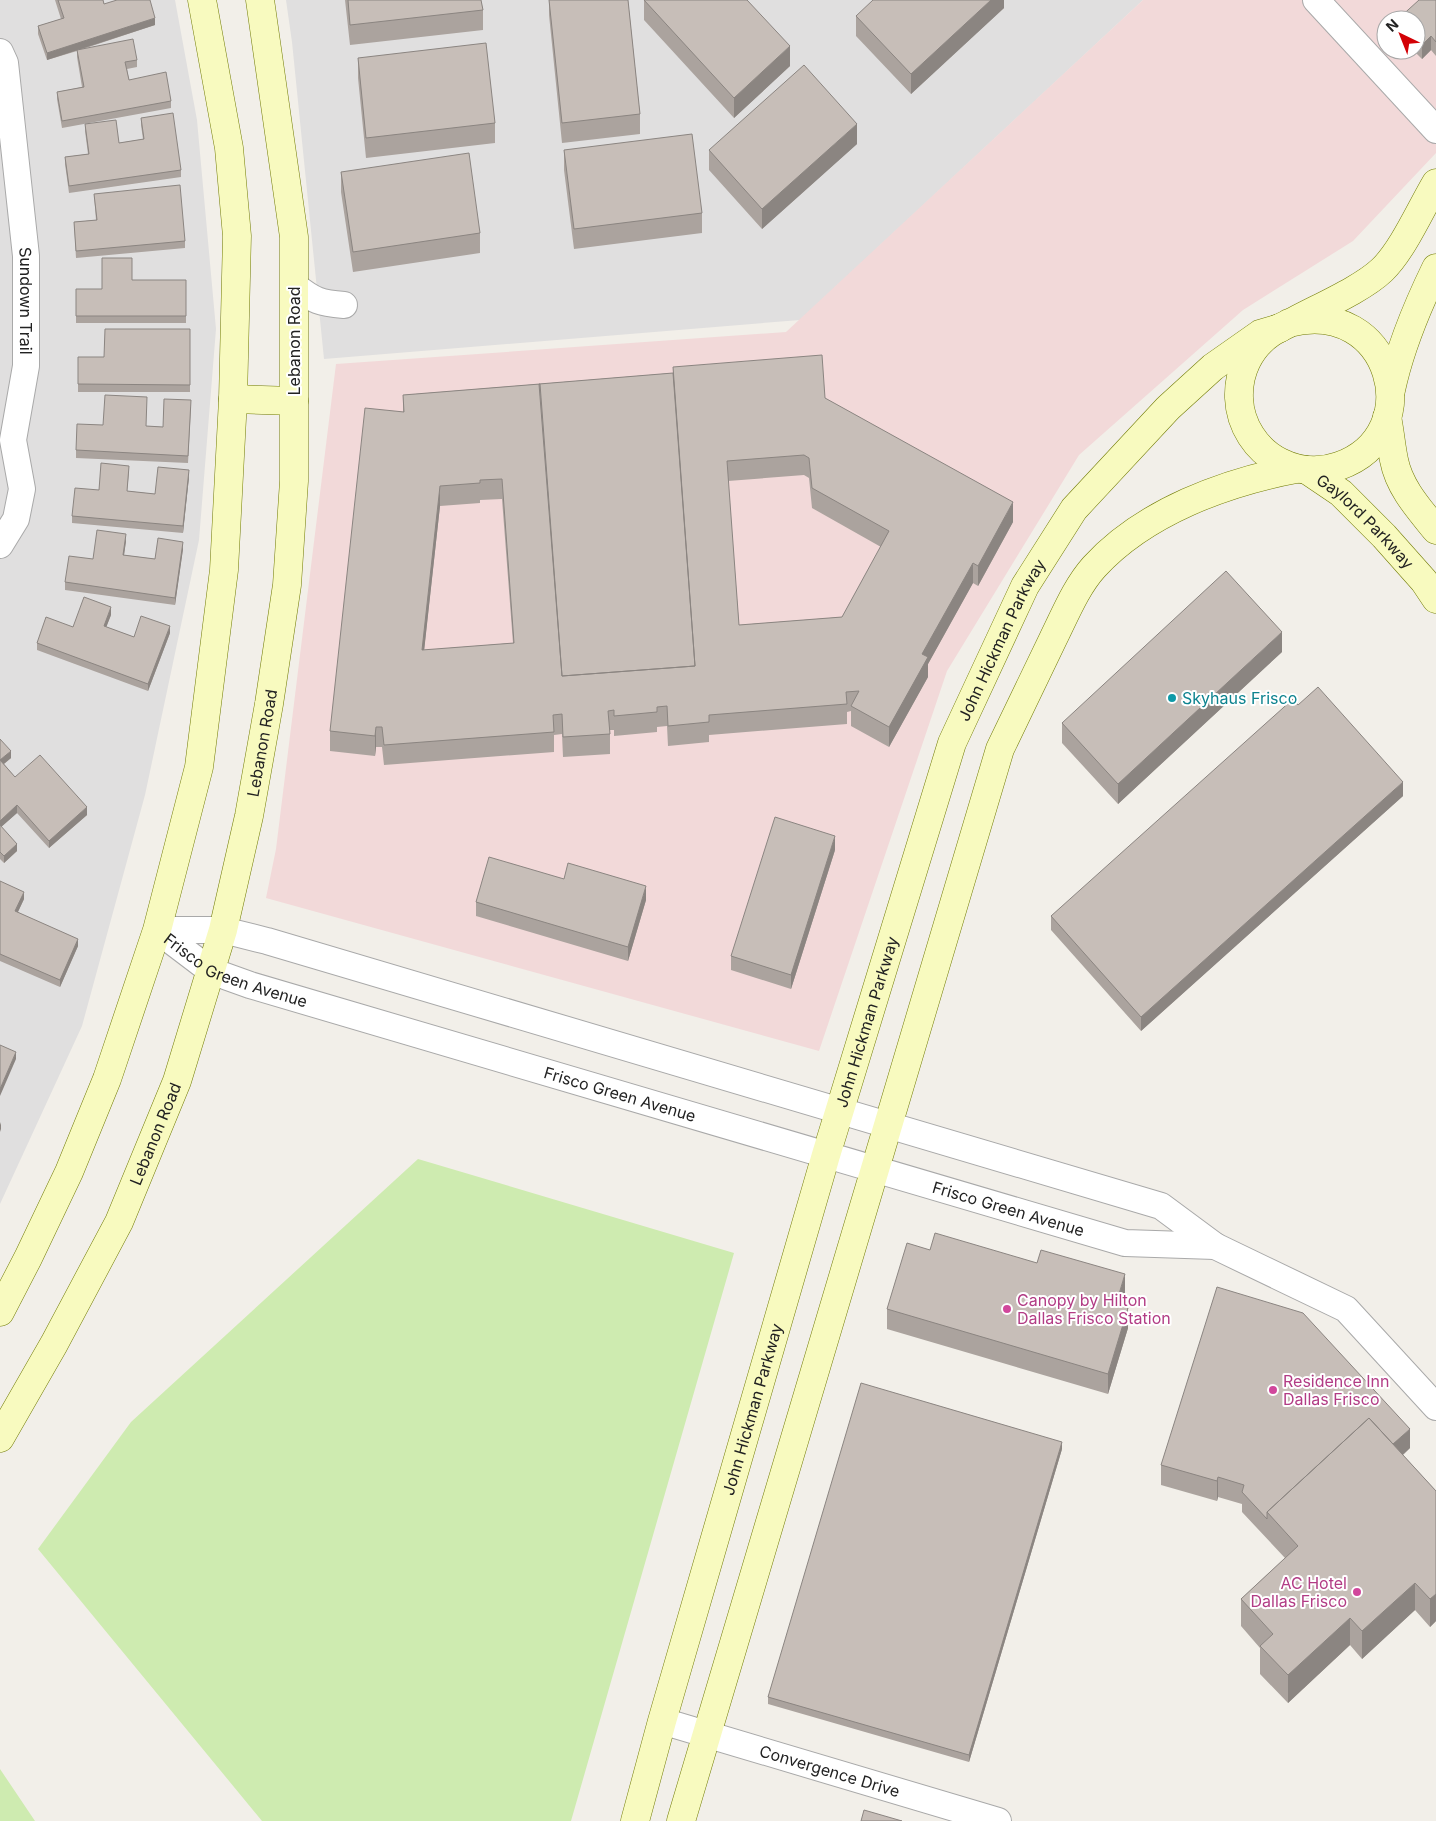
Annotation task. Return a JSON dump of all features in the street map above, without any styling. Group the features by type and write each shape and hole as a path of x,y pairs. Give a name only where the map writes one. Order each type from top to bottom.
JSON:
{"street":[{"path":"0,1312 73,1164 107,1079 157,930 199,767 224,570 233,399 236,228 229,148 202,0"},
{"name":"Lebanon Road","path":"0,1438 54,1344 119,1222 177,1082 223,930 250,816 288,586 294,481 294,237 260,0"},
{"path":"1316,0 1436,130"},
{"name":"Sundown Trail","path":"0,52 5,63 26,256 26,366 7,439 22,489 16,519 0,545"},
{"name":"John Hickman Parkway","path":"635,1821 662,1721 826,1155 952,743 1025,586 1074,509 1168,408 1213,367 1260,334 1285,325 1363,283 1382,270 1399,249 1436,183"},
{"path":"681,1821 1000,749 1074,595 1094,567 1143,526 1171,509 1236,483 1269,474 1302,469 1330,469 1351,461 1361,454 1377,438 1389,406 1396,368 1405,341 1436,268"},
{"path":"295,286 323,304 344,305"},
{"path":"1302,469 1276,460 1259,447 1247,430 1240,409 1239,388 1248,357 1262,340 1285,325 1310,319 1320,319 1340,323 1358,333 1379,355 1387,374 1394,461 1403,484 1414,504 1436,530"},
{"path":"233,399 294,401"},
{"name":"Gaylord Parkway","path":"1302,469 1341,493 1384,536 1424,581 1436,599"},
{"name":"Frisco Green Avenue","path":"157,930 223,930 267,941 1161,1206 1215,1246 1346,1309 1436,1407"},
{"name":"Frisco Green Avenue","path":"157,930 211,971 260,987 1125,1243 1215,1246"},
{"name":"Convergence Drive","path":"662,1721 998,1821"}],"shaded area":[{"path":"0,0 175,0 197,120 216,329 199,540 145,795 82,1026 0,1204"},
{"path":"286,0 1143,0 800,320 324,359 292,42"},
{"path":"1143,0 1436,0 1436,153 1353,241 1243,310 1079,455 947,671 819,1051 266,898 276,849 336,364 786,332"}],"green space":[{"path":"418,1159 734,1253 571,1821 262,1821 38,1549 131,1422"},
{"path":"0,1769 35,1821 0,1821"}],"building":[{"path":"58,0 103,0 104,4 117,0 150,0 155,18 47,53 38,26 64,18"},
{"path":"348,0 481,0 483,10 350,25"},
{"path":"549,0 628,0 640,114 562,123"},
{"path":"644,0 747,0 790,46 734,98"},
{"path":"873,0 991,0 911,74 856,16"},
{"path":"1419,0 1436,0 1436,42 1431,36 1426,41 1426,10 1408,10"},
{"path":"133,39 137,60 125,62 129,80 166,72 171,101 62,121 57,92 84,87 77,50"},
{"path":"486,43 495,123 366,138 358,58"},
{"path":"804,65 857,124 762,209 709,150"},
{"path":"173,113 181,170 69,186 65,157 89,154 85,124 116,120 119,143 144,139 141,118"},
{"path":"692,134 702,213 574,229 564,150"},
{"path":"469,153 480,233 353,252 341,172"},
{"path":"180,185 185,241 76,251 74,222 97,220 94,194"},
{"path":"102,258 132,258 132,280 186,280 186,316 76,316 76,289 102,289"},
{"path":"105,329 190,329 190,385 78,384 78,357 104,357"},
{"path":"822,355 825,398 1013,502 978,566 973,563 922,654 928,657 889,727 851,706 859,691 846,692 847,704 709,715 709,722 668,726 667,706 657,707 657,712 614,716 614,710 608,711 610,734 563,737 562,714 553,715 554,732 384,745 382,727 376,727 375,736 330,731 365,408 404,412 403,395 540,384 562,676 695,666 673,367","holes":["804,455 809,458 812,488 889,531 842,617 739,625 727,461","502,479 514,643 422,650 440,486 480,483 480,480"]},
{"path":"673,373 695,666 562,676 539,384"},
{"path":"105,395 147,397 146,426 163,427 164,399 191,400 188,456 76,450 77,424 103,425"},
{"path":"101,463 129,466 127,491 155,494 158,467 189,470 183,526 72,516 75,488 99,490"},
{"path":"97,530 126,534 123,555 155,559 158,538 183,542 175,598 65,582 69,556 93,559"},
{"name":"Skyhaus Frisco","path":"1226,571 1282,632 1118,784 1062,723"},
{"path":"84,597 111,607 104,626 134,637 141,616 170,626 148,684 37,643 46,617 73,627"},
{"path":"1318,687 1403,782 1141,1017 1051,916 1293,699 1298,705"},
{"path":"0,739 11,751 0,760"},
{"path":"40,755 87,807 49,841 17,805 0,821 0,760 15,777"},
{"path":"775,817 835,836 791,975 731,956"},
{"path":"0,825 17,844 4,856 0,852"},
{"path":"489,857 564,879 568,863 646,886 628,947 476,902"},
{"path":"0,881 24,892 15,911 78,939 60,980 0,954"},
{"path":"0,1045 16,1052 0,1089"},
{"name":"Canopy by Hilton Dallas Frisco Station","path":"935,1233 1037,1263 1041,1250 1125,1274 1116,1304 1128,1308 1108,1374 887,1309 907,1243 930,1250"},
{"name":"Residence Inn Dallas Frisco","path":"1217,1287 1303,1313 1410,1429 1393,1444 1369,1418 1267,1512 1267,1519 1242,1492 1244,1485 1218,1477 1217,1481 1161,1465"},
{"path":"861,1383 1062,1442 969,1755 768,1697"},
{"name":"AC Hotel Dallas Frisco","path":"1369,1418 1436,1491 1436,1594 1430,1599 1415,1583 1362,1631 1350,1618 1288,1675 1260,1646 1273,1634 1241,1599 1298,1546 1267,1512"},
{"path":"864,1810 902,1821 861,1821"}],"place":[{"name":"Skyhaus Frisco","path":"1172,698"},
{"name":"Canopy by Hilton Dallas Frisco Station","path":"1007,1309"},
{"name":"Residence Inn Dallas Frisco","path":"1273,1390"},
{"name":"AC Hotel Dallas Frisco","path":"1357,1592"}]}
